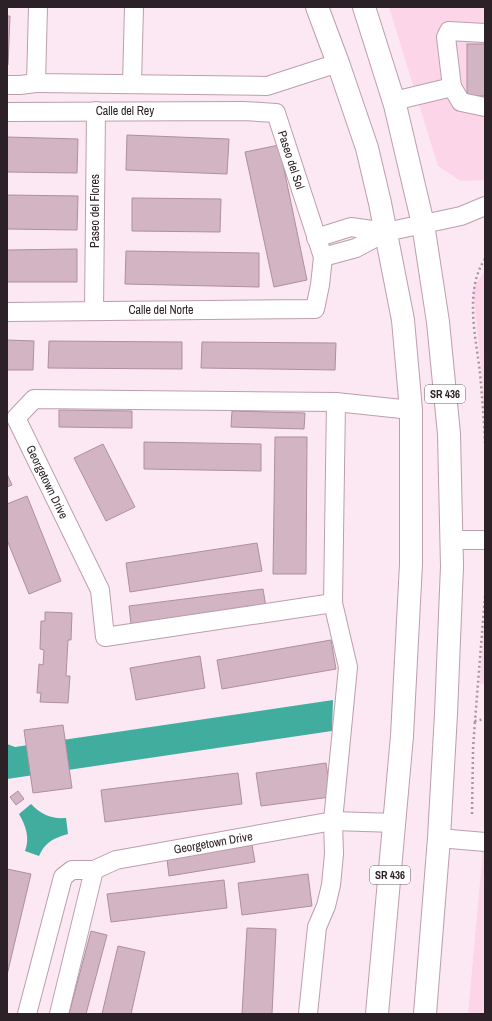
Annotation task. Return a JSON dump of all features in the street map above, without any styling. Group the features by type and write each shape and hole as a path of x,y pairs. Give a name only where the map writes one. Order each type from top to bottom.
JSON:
{"main road":[{"name":"SR 436","path":"317,7 367,148 386,232 403,320 411,410 411,564 402,736 377,1014"},
{"name":"SR 436","path":"364,7 394,101 423,224 438,322 450,434 452,566 446,706 439,838 425,1014"}],"street":[{"path":"36,83 38,7"},
{"path":"132,84 134,7"},
{"path":"485,33 449,31 446,37 452,87 461,102 485,107"},
{"path":"7,85 36,83 267,86 338,63"},
{"path":"394,101 452,87"},
{"name":"Paseo del Flores","path":"94,311 96,111"},
{"name":"Calle del Rey","path":"7,112 244,111"},
{"name":"Paseo del Sol","path":"244,111 276,113 322,257 315,309"},
{"path":"322,257 356,248 386,232 461,216 485,206"},
{"path":"316,238 351,228 386,232"},
{"name":"Calle del Norte","path":"7,312 315,309"},
{"name":"Georgetown Drive","path":"333,603 105,637 100,590 16,418 34,399 336,402 411,410"},
{"path":"308,1014 317,927 326,906 331,885 334,854 334,821 348,667 333,603 336,402"},
{"path":"452,540 485,540"},
{"name":"Georgetown Drive","path":"27,1014 63,877 72,870 94,870 116,860 334,821 395,823"},
{"path":"439,838 485,842"},
{"path":"59,1014 94,870"}],"path":[{"path":"485,259 476,281 473,296 472,316 483,400 485,443"},
{"path":"472,814 473,748 485,596"},
{"path":"475,721 485,719"}],"shaded area":[{"path":"389,7 485,7 485,180 461,181 438,166"},
{"path":"485,271 485,455 482,377 473,288"},
{"path":"485,606 485,683 480,684"},
{"path":"333,700 332,731 7,779 7,744 15,747"},
{"path":"31,804 47,816 66,818 68,834 50,841 41,851 39,856 25,851 27,837 24,823 19,814"},
{"path":"483,850 485,851 485,1014 468,1014"}],"building":[{"path":"7,16 10,16 8,65 7,65"},
{"path":"467,44 485,44 485,96 467,96"},
{"path":"127,135 229,139 227,174 126,170"},
{"path":"7,137 78,139 77,173 7,172"},
{"path":"279,145 307,280 274,287 245,152"},
{"path":"7,195 78,196 77,230 7,229"},
{"path":"132,198 221,199 220,232 132,231"},
{"path":"77,249 77,282 7,282 7,250"},
{"path":"126,251 259,253 259,287 125,284"},
{"path":"7,340 34,341 33,370 7,370"},
{"path":"49,341 182,342 182,369 48,368"},
{"path":"202,342 336,343 335,370 201,368"},
{"path":"59,410 132,411 132,428 59,427"},
{"path":"232,411 305,413 304,429 231,427"},
{"path":"275,437 307,437 306,574 273,574"},
{"path":"144,442 261,444 261,471 144,469"},
{"path":"103,444 135,507 106,521 74,458"},
{"path":"7,474 12,485 7,487"},
{"path":"27,496 61,581 29,594 7,540 7,504"},
{"path":"257,543 262,571 130,592 126,563"},
{"path":"263,589 266,607 131,624 129,606"},
{"path":"45,612 72,613 71,640 68,640 66,676 70,676 68,703 40,702 41,693 37,693 39,664 43,665 44,650 40,649 41,621 45,621"},
{"path":"331,640 336,669 222,689 217,660"},
{"path":"200,656 205,688 136,700 130,668"},
{"path":"63,725 72,788 33,793 24,730"},
{"path":"326,763 331,797 261,806 256,773"},
{"path":"238,773 242,804 105,822 101,790"},
{"path":"18,791 24,799 16,805 10,797"},
{"path":"252,845 255,862 169,876 167,859"},
{"path":"7,869 31,874 7,975"},
{"path":"308,874 312,906 242,915 238,883"},
{"path":"224,880 227,908 111,922 107,894"},
{"path":"247,928 276,929 272,1014 242,1014"},
{"path":"91,931 107,935 86,1014 69,1014"},
{"path":"118,946 145,952 131,1014 102,1014"}]}
